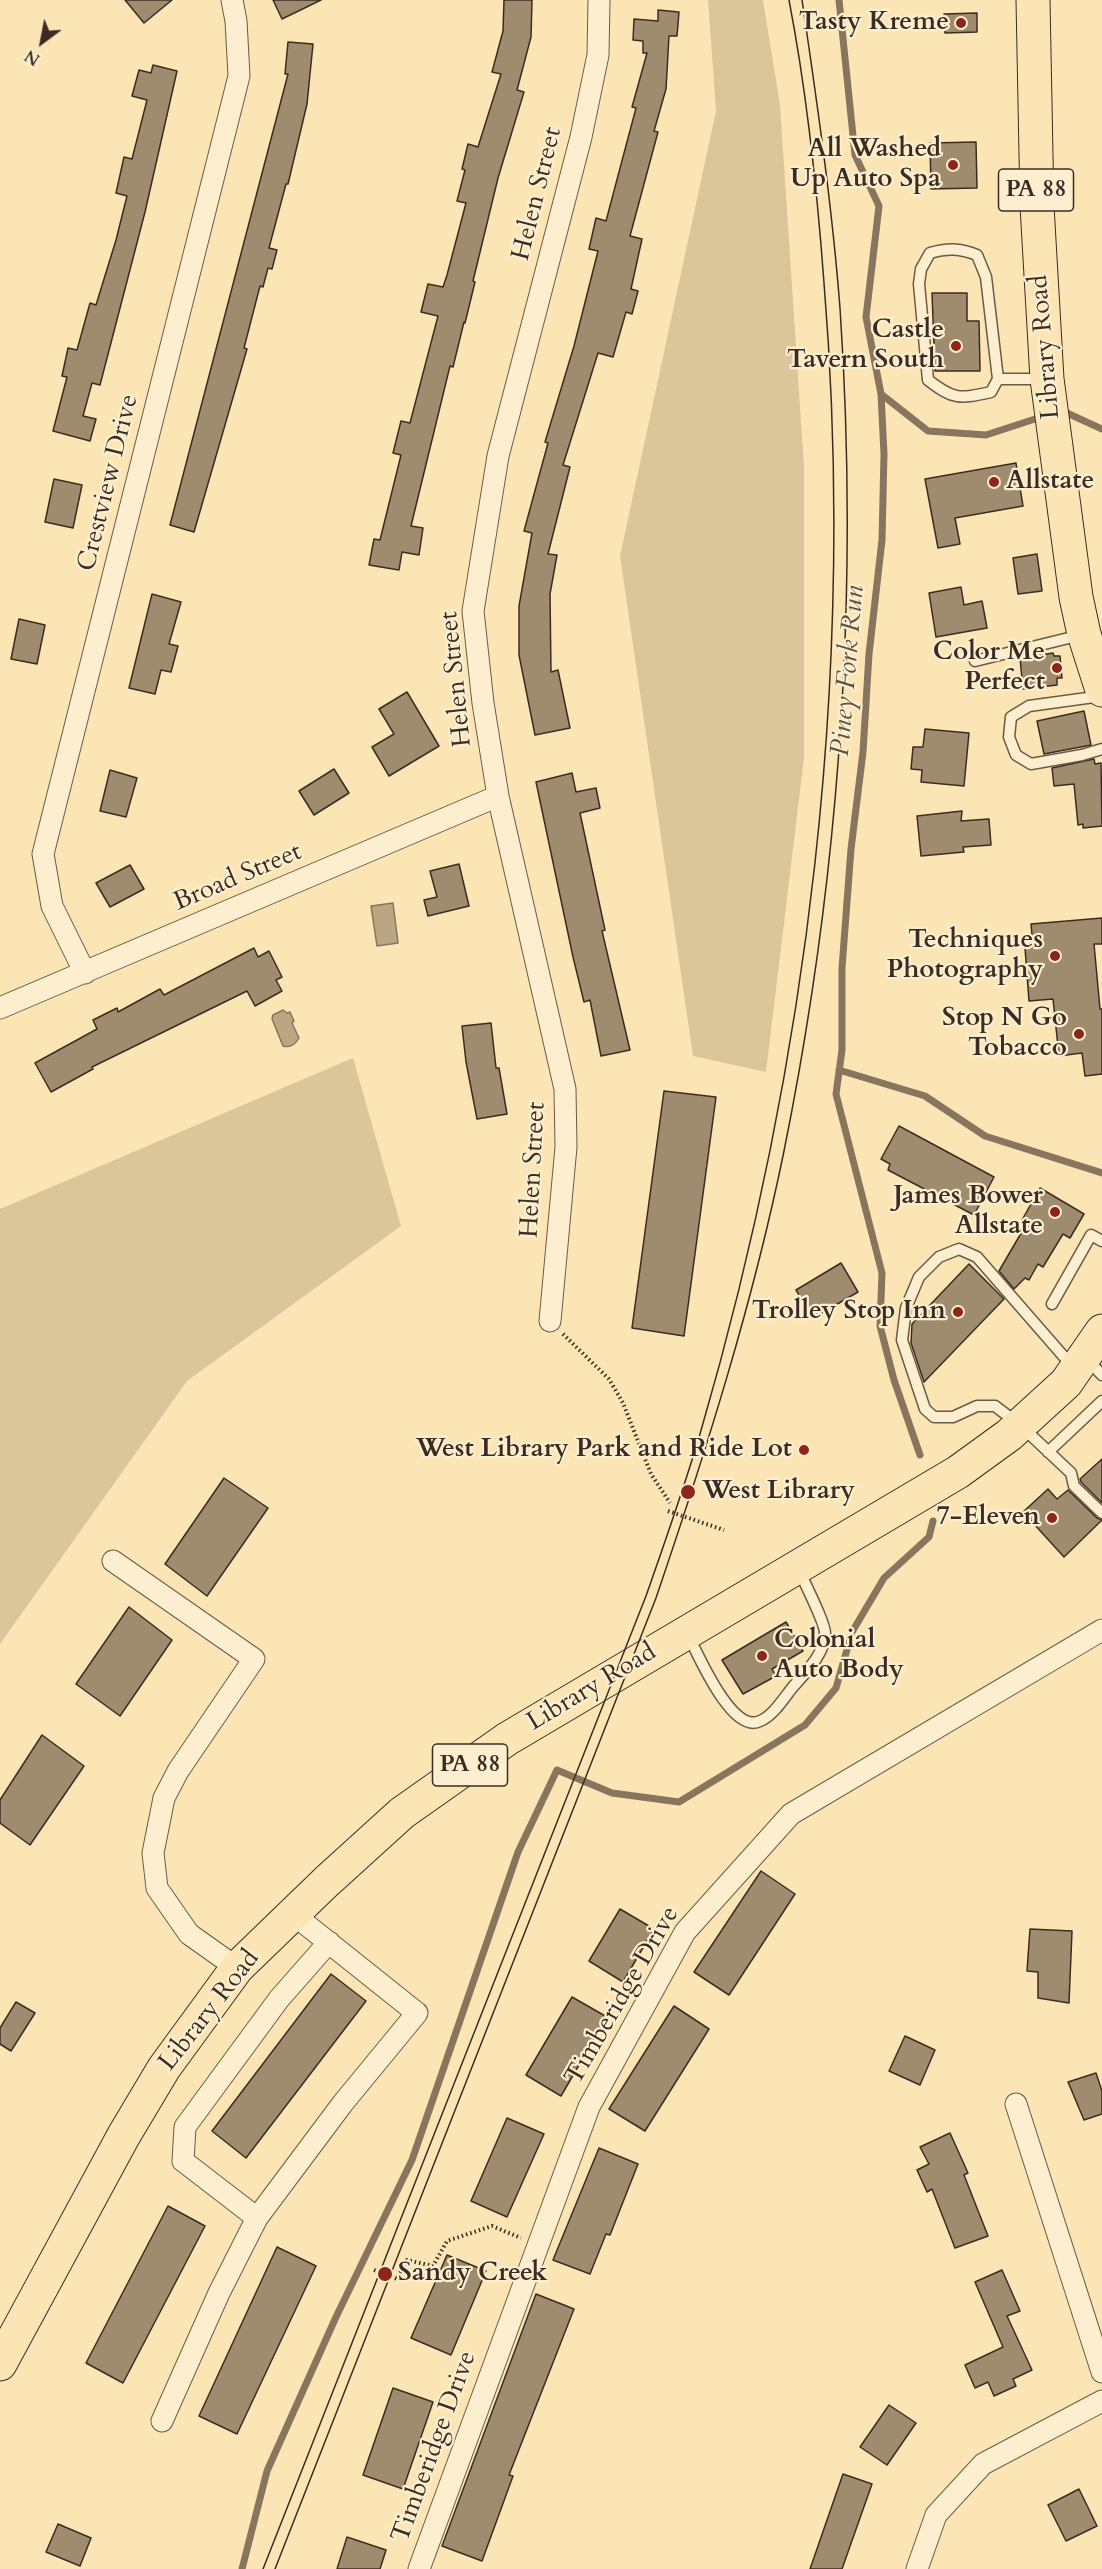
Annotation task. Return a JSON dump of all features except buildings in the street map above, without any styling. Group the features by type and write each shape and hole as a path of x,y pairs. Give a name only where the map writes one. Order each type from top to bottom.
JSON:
{"main road":[{"name":"Library Road","path":"1033,0 1037,206 1047,379 1066,531 1084,634 1102,690"},
{"name":"Library Road","path":"0,2364 124,2135 164,2068 237,1968 402,1813 507,1739 958,1472 1020,1425 1091,1358"}],"street":[{"name":"Crestview Drive","path":"85,973 52,906 43,854 239,76 236,21 231,0"},
{"name":"Helen Street","path":"550,1321 566,1147 565,1089 498,796 483,703 473,611 498,456 561,216 598,55 599,0"},
{"name":"Broad Street","path":"0,1008 498,796"},
{"path":"113,1561 254,1659 178,1771 164,1798 153,1853 158,1888 189,1934 237,1968"},
{"name":"Timberidge Drive","path":"418,2569 589,2107 685,1932 791,1814 1102,1630"},
{"path":"162,2421 219,2293 257,2218 343,2103 417,2013 293,1914"},
{"path":"257,2218 183,2161 185,2127 279,1999 329,1942"},
{"path":"1016,2104 1102,2372"},
{"path":"917,2569 936,2515 983,2464 1102,2401"}],"lane":[{"path":"944,249 962,249 977,255 986,277 998,379 991,392 965,398 946,394 928,380 919,284 921,269 930,253 944,249"},
{"path":"998,379 1047,379"},
{"path":"975,661 1084,634"},
{"path":"1102,696 1029,706 1011,717 1009,737 1016,755 1031,764 1102,749"},
{"path":"1052,1304 1091,1235 1102,1241"},
{"path":"1091,1358 977,1257 959,1249 939,1257 919,1277 906,1308 902,1340 926,1409 934,1417 952,1417 977,1406 995,1406 1020,1425 1071,1473 1074,1486 1102,1513"},
{"path":"1048,1452 1102,1401"},
{"path":"686,1632 722,1698 737,1715 750,1723 760,1722 812,1664 826,1633 798,1567"}],"path":[{"path":"550,1321 609,1379 623,1403 651,1474 670,1503"},
{"path":"668,1511 724,1530"},
{"path":"374,2270 397,2279 407,2260 433,2266 447,2241 492,2226 538,2246"}],"shaded area":[{"path":"708,0 763,0 780,105 804,467 804,758 766,1072 693,1056 620,556 716,111"},
{"path":"393,903 398,943 377,946 371,906"},
{"path":"283,1010 290,1012 299,1038 288,1047 283,1046 272,1019 273,1015"},
{"path":"353,1058 401,1226 187,1381 0,1644 0,1209"}],"waterway":[{"name":"Piney Fork Run","path":"839,0 855,155 879,206 866,317 881,394 884,454 882,540 869,654 863,752 851,849 842,968 842,1050 836,1094 882,1273 880,1326 894,1380 920,1455"},
{"path":"881,394 928,431 986,435 1035,419"},
{"path":"1067,413 1102,429"},
{"name":"Piney Fork Run","path":"839,1070 925,1096 985,1136 1102,1173"},
{"path":"242,2569 267,2471 336,2317 412,2160 518,1852 557,1770 612,1793 679,1802 805,1725 836,1688 852,1632 884,1578 929,1537 933,1521"}],"tram line":[{"path":"263,2569 646,1596 700,1434 738,1293 770,1151 796,1008 815,864 828,719 833,574 832,428 824,283 811,141 789,0"},
{"path":"275,2569 656,1598 727,1376 758,1264 784,1151 819,942 831,837 840,731 847,519 845,414 837,269 824,154 802,0"}],"place":[{"name":"Tasty Kreme","path":"961,23"},
{"name":"All Washed Up Auto Spa","path":"953,165"},
{"name":"Castle Tavern South","path":"956,346"},
{"name":"Allstate","path":"994,482"},
{"name":"Color Me Perfect","path":"1057,668"},
{"name":"Techniques Photography","path":"1055,956"},
{"name":"Stop N Go Tobacco","path":"1079,1034"},
{"name":"James Bower Allstate","path":"1055,1212"},
{"name":"Trolley Stop Inn","path":"958,1312"},
{"name":"West Library Park and Ride Lot","path":"804,1450"},
{"name":"West Library","path":"688,1492"},
{"name":"7-Eleven","path":"1052,1518"},
{"name":"Colonial Auto Body","path":"762,1656"},
{"name":"Sandy Creek","path":"385,2274"}]}
